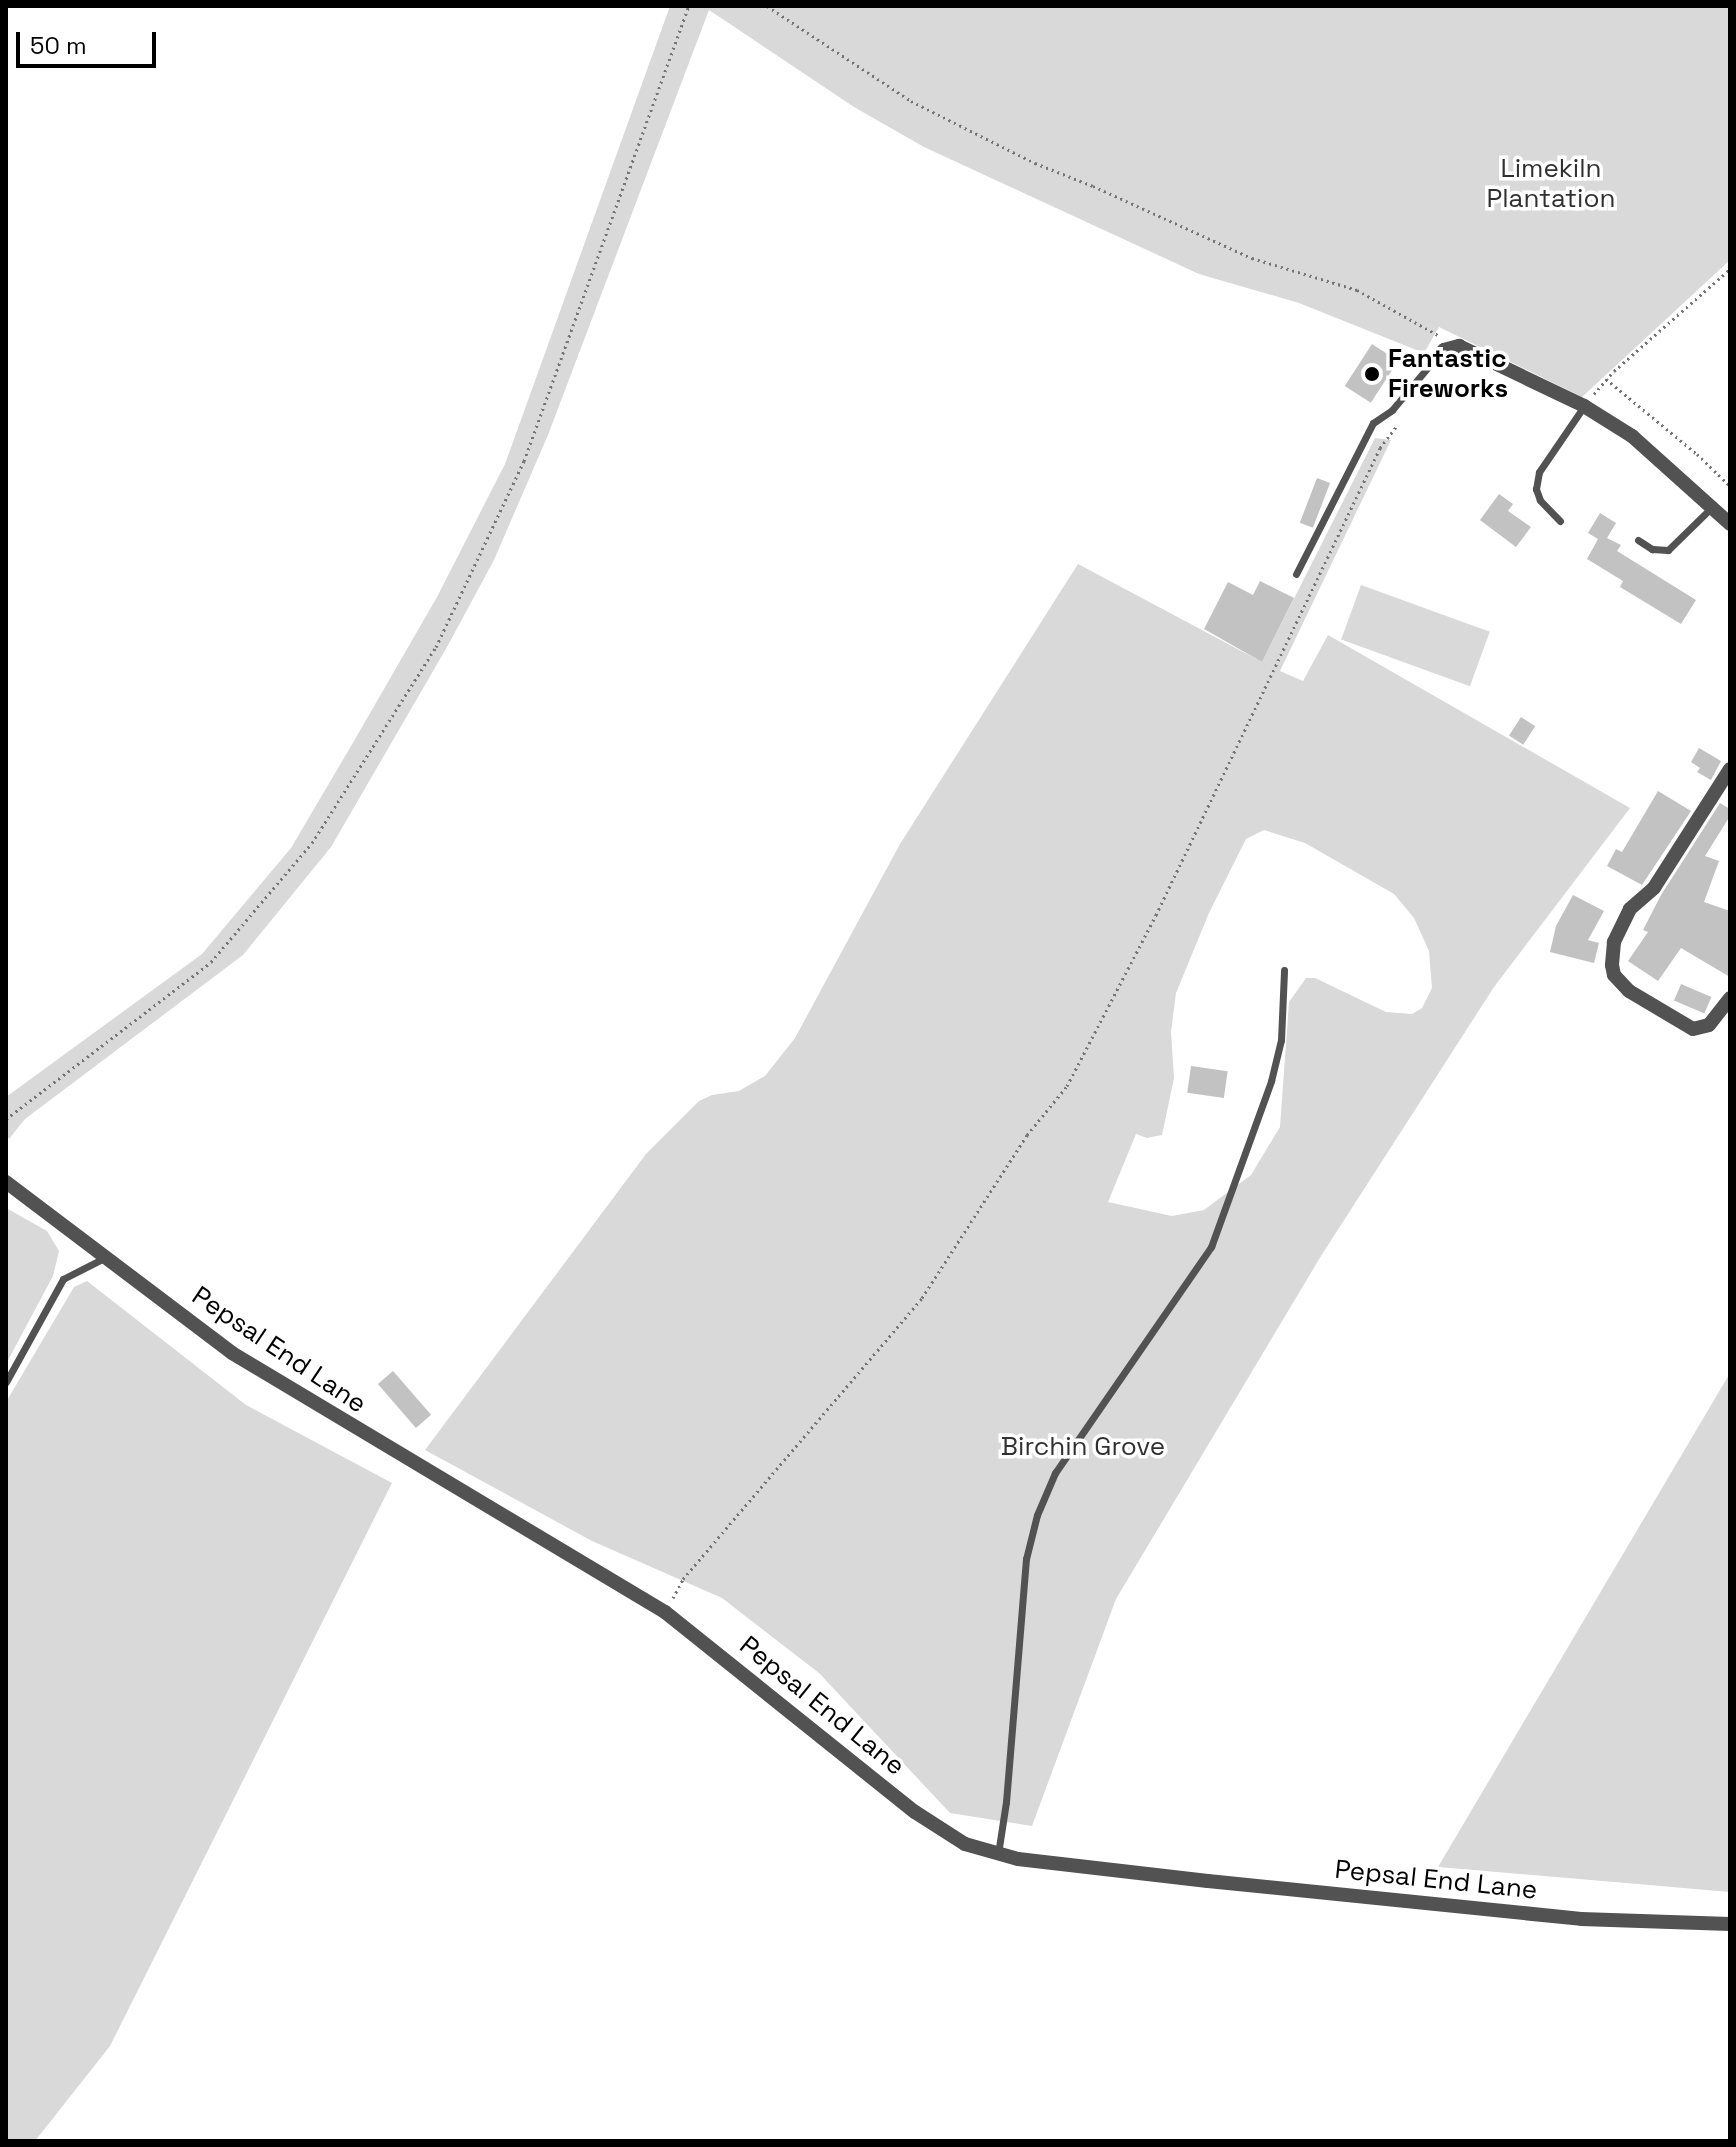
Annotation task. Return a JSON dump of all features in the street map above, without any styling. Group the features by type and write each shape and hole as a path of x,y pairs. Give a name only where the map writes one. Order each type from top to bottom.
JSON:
{"street":[{"path":"1433,361 1444,350 1459,346 1584,406 1632,436 1730,524"},
{"path":"1730,769 1711,793 1654,888 1630,909 1614,942 1612,965 1614,975 1629,991 1693,1029 1709,1025 1730,998"},
{"name":"Pepsal End Lane","path":"6,1182 232,1353 665,1612 915,1812 965,1844 998,1856 1581,1919 1730,1924"}],"lane":[{"path":"1296,574 1373,423 1392,410 1433,361"},
{"path":"1560,521 1540,500 1536,489 1539,472 1584,406"},
{"path":"1638,540 1652,549 1668,550 1713,507"},
{"path":"998,1856 1006,1802 1026,1559 1037,1515 1055,1473 1211,1247 1271,1081 1281,1040 1284,970"},
{"path":"6,1382 63,1279 106,1257"}],"path":[{"path":"6,1119 211,962 312,843 436,647 524,461 689,6"},
{"path":"767,6 911,101 1035,163 1252,258 1357,290 1459,346"},
{"path":"1584,406 1606,379 1730,269"},
{"path":"1606,379 1697,454 1730,486"},
{"path":"665,1612 683,1579 922,1298 1027,1135 1067,1086 1156,915 1380,448 1406,413"}],"green space":[{"name":"Limekiln Plantation","path":"670,6 1730,6 1730,260 1582,397 1439,327 1424,353 1299,303 1199,274 924,147 854,107 709,10 548,435 494,560 331,847 243,955 25,1119 9,1139 6,1133 6,1097 202,954 291,848 354,741 437,597 505,464"},
{"name":"Birchin Grove","path":"1375,438 1391,440 1280,671 1303,681 1328,635 1630,808 1494,987 1321,1256 1116,1599 1032,1826 950,1813 819,1673 722,1598 592,1541 425,1450 646,1154 699,1101 712,1095 739,1091 765,1076 795,1038 900,844 1078,564 1262,662","holes":["1264,830 1305,843 1394,894 1414,918 1429,951 1432,988 1422,1008 1412,1014 1386,1012 1315,978 1306,978 1289,1002 1280,1127 1251,1175 1204,1210 1172,1216 1108,1202 1136,1134 1147,1138 1162,1135 1174,1078 1171,1032 1176,993 1209,913 1246,839"]},
{"path":"1361,585 1490,632 1470,686 1341,640"},
{"path":"6,1208 47,1231 59,1251 53,1276 6,1364"},
{"path":"87,1281 246,1405 392,1483 110,2046 35,2141 6,2141 6,1402 74,1287"},
{"path":"1730,1373 1730,1892 1438,1867"}],"building":[{"name":"Fantastic Fireworks","path":"1372,344 1398,361 1371,403 1345,386"},
{"path":"1317,478 1330,483 1313,528 1300,523"},
{"path":"1499,494 1513,504 1508,511 1531,527 1516,547 1480,520"},
{"path":"1600,513 1616,523 1607,538 1621,545 1617,551 1696,600 1681,624 1620,587 1623,581 1587,559 1598,539 1588,533"},
{"path":"1260,581 1294,598 1262,662 1204,629 1228,582 1253,595"},
{"path":"1521,717 1535,726 1523,745 1509,735"},
{"path":"1699,748 1721,761 1711,780 1697,772 1700,768 1691,762"},
{"path":"1658,791 1691,811 1642,885 1607,866 1616,849 1622,852"},
{"path":"1720,803 1730,809 1730,816 1705,856 1719,861 1704,902 1730,911 1730,977 1681,948 1658,981 1628,961 1648,932 1643,930 1661,895"},
{"path":"1573,895 1604,911 1588,940 1599,943 1594,963 1550,952 1556,926"},
{"path":"1681,984 1711,997 1704,1013 1674,1001"},
{"path":"1191,1066 1228,1071 1224,1098 1187,1093"},
{"path":"393,1371 431,1415 416,1428 378,1384"}],"place":[{"name":"Fantastic Fireworks","path":"1372,374"}]}
